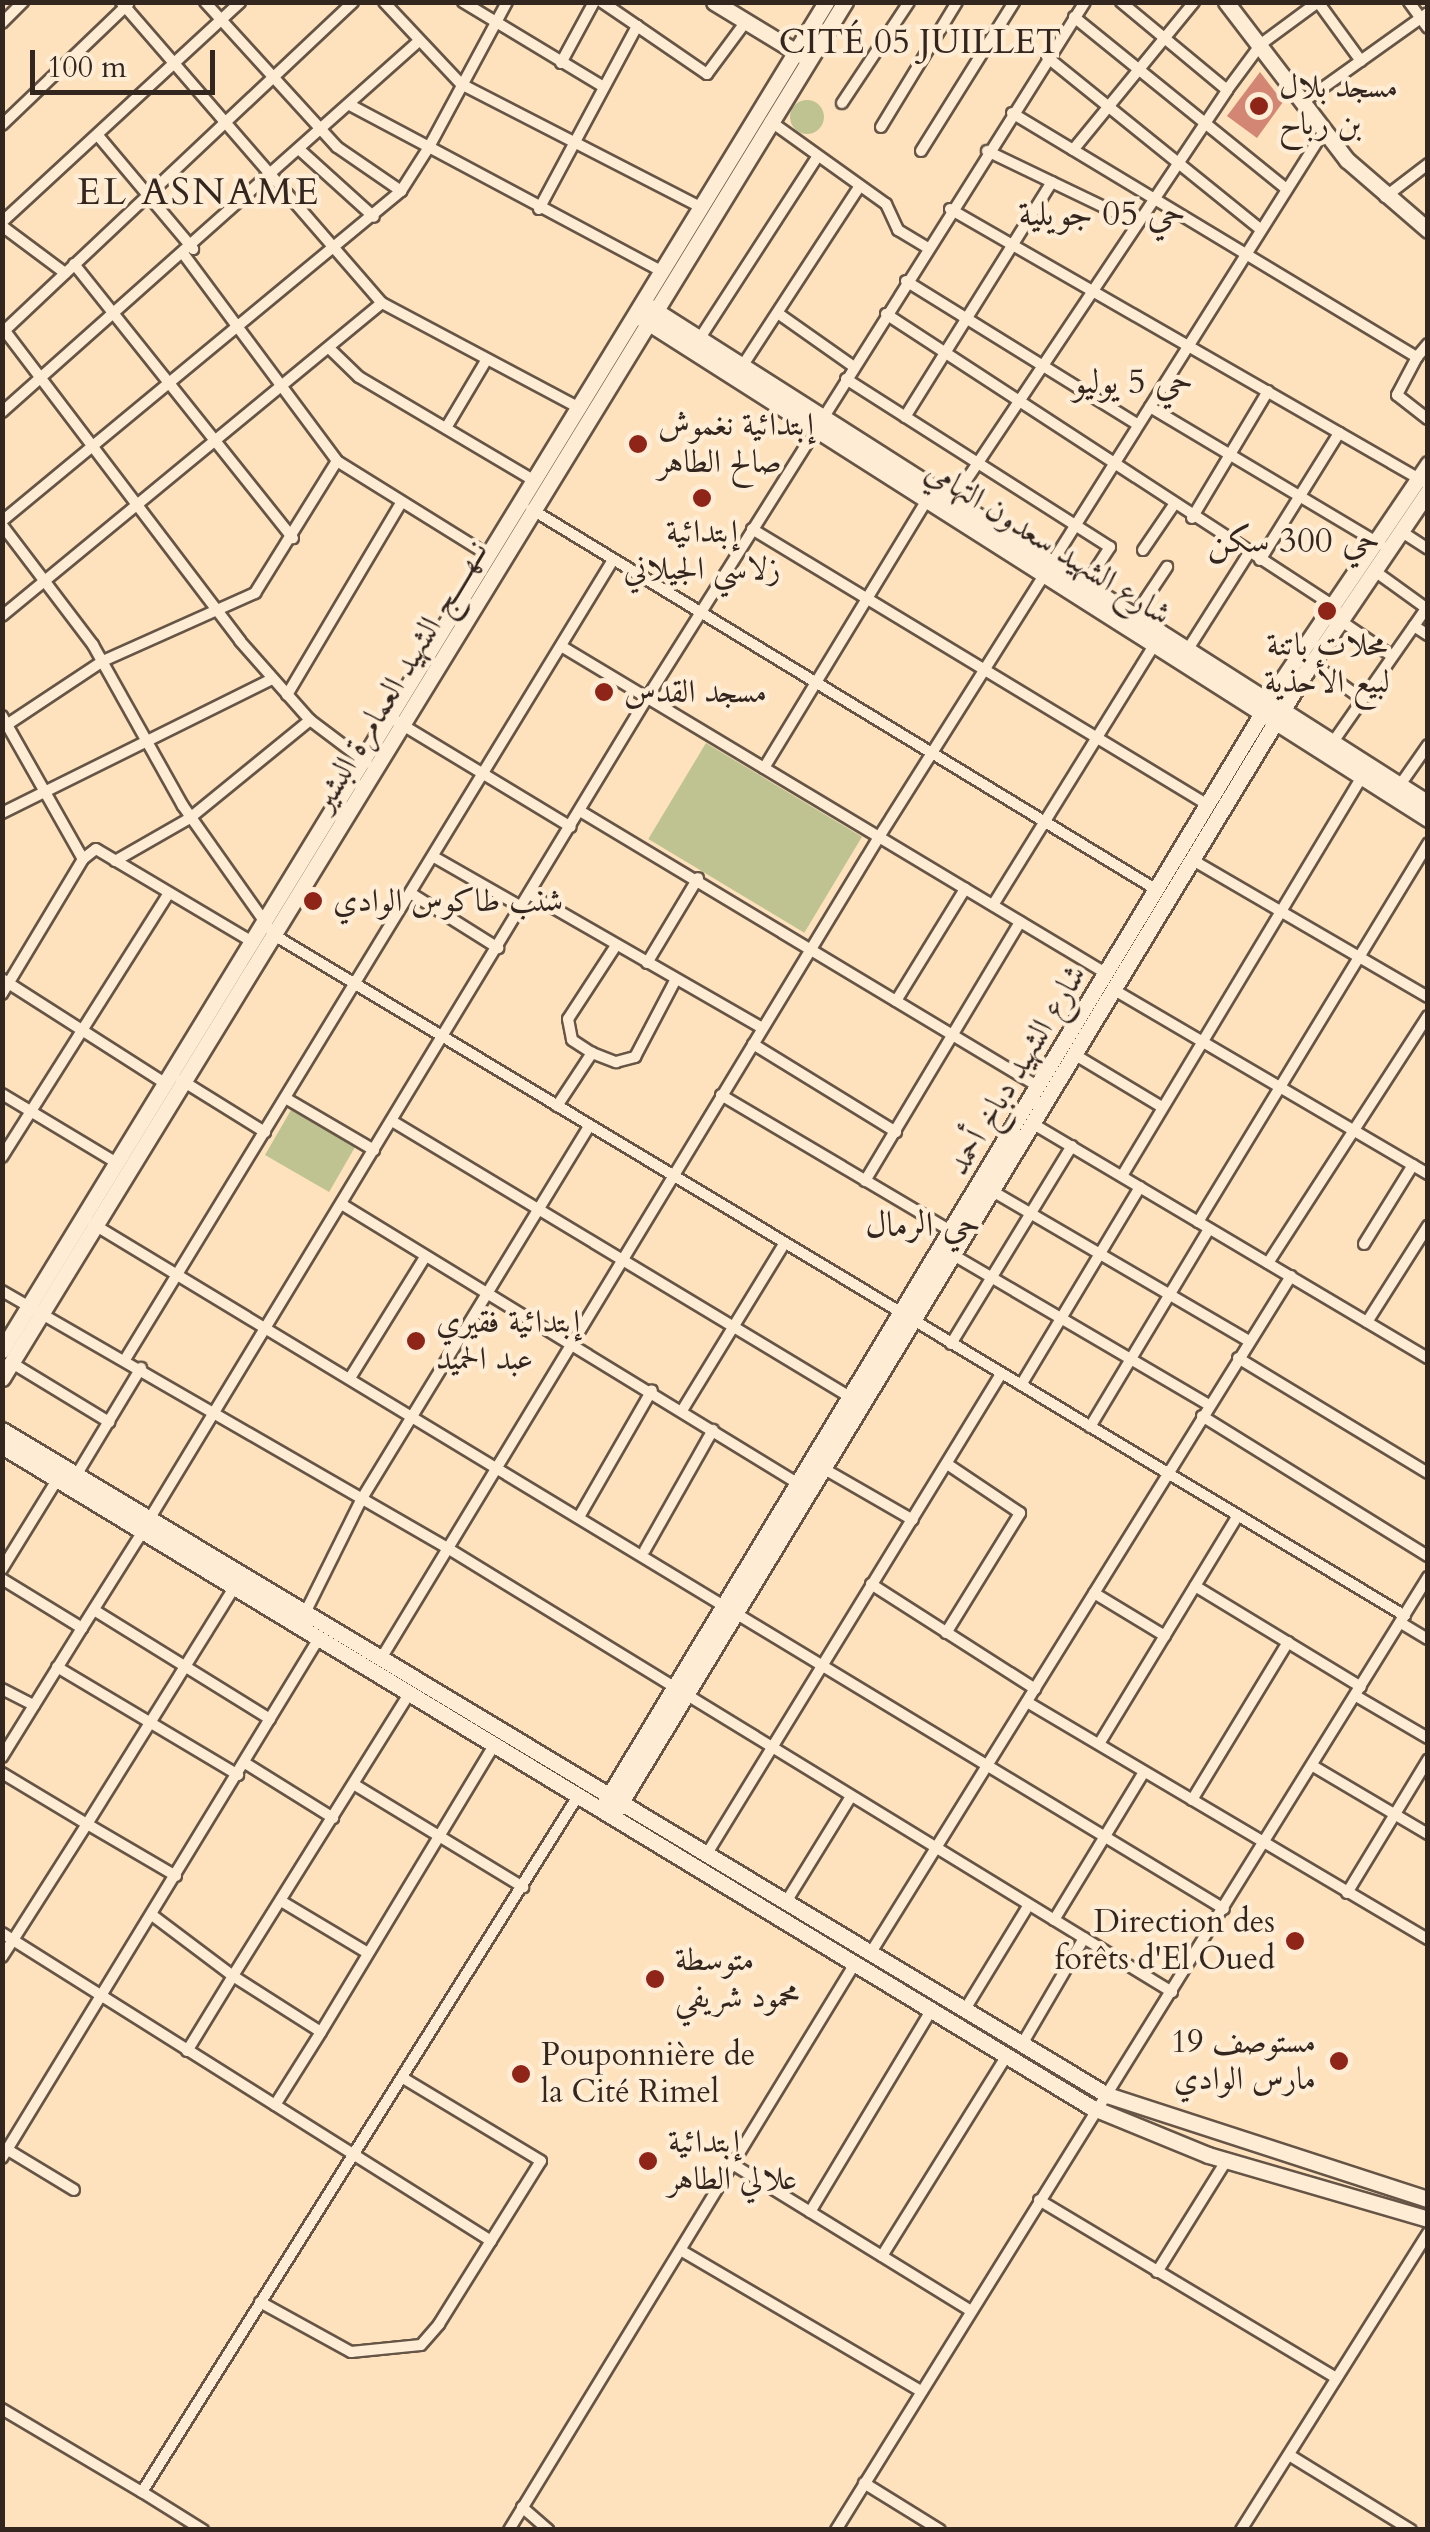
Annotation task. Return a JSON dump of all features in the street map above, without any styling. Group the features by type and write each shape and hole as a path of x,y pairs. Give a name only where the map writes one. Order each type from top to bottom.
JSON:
{"main road":[{"path":"714,2 744,24 802,56"},
{"name":"نــهـــــج الشهيد العمامرة البشير","path":"396,721 488,555 528,507 534,481 770,121 826,2"},
{"name":"نــهـــــج الشهيد العمامرة البشير","path":"174,1080 528,507 646,312 702,208 802,56 845,2"},
{"path":"1226,2 1324,131 1384,198 1428,230"},
{"name":"شارع الشهيد سعدون التهامي","path":"646,312 700,338 743,365 818,423 953,500 1156,642 1365,771 1428,818"},
{"name":"شارع الشهيد سعدون التهامي","path":"646,312 818,423 927,500 1086,584 1135,615 1188,649 1265,708"},
{"name":"شارع الشهيد دباخ أحمد","path":"730,1608 797,1483 850,1397 955,1256 959,1235 994,1192 1196,862 1312,663 1376,572 1383,546 1402,532 1425,479"},
{"name":"شارع الشهيد دباخ أحمد","path":"610,1808 730,1608 826,1470 907,1318 959,1235 1040,1086 1265,708 1332,606 1383,546 1425,479"},
{"name":"شارع الشهيد سعدون التهامي","path":"1280,718 1333,742 1365,771 1400,785 1428,803"},
{"name":"نــهـــــج الشهيد العمامرة البشير","path":"2,1378 7,1356 47,1311 90,1222 254,942 269,929"},
{"path":"7,1356 28,1306 90,1222 117,1164 174,1080"},
{"path":"2,1430 78,1474 234,1588 492,1749 576,1799 610,1808 708,1852 869,1955 1107,2095 1428,2200"},
{"path":"2,1446 56,1480 147,1524 382,1657 854,1965 1096,2110 1226,2161 1428,2219"}],"street":[{"path":"2,23 22,2"},
{"path":"205,2 322,131 402,191"},
{"path":"240,2 176,69 2,224 70,269 118,316 293,538"},
{"path":"353,2 3,330 38,384 272,678 310,720 370,765"},
{"path":"384,2 461,84 702,208"},
{"path":"463,2 490,27 602,86"},
{"path":"507,2 402,191 2,524 103,661 190,818 269,929 355,986 1164,1472 1403,1619 1428,1639"},
{"path":"562,63 594,2"},
{"path":"602,2 707,74 744,24"},
{"path":"842,103 909,2"},
{"path":"882,127 957,2"},
{"path":"921,151 1014,2"},
{"path":"2,1757 531,895 647,698 926,247 1085,2"},
{"path":"1121,2 1227,90"},
{"path":"1073,150 1143,73 1194,2"},
{"path":"1303,102 1425,20 1408,2"},
{"path":"953,500 1133,221 1261,44 1318,3 1361,61"},
{"path":"2,124 125,4 269,180 382,303 581,408"},
{"path":"1074,17 1285,188"},
{"path":"540,208 602,86 638,26"},
{"path":"2,412 118,316 418,40"},
{"path":"1047,58 1260,229"},
{"path":"350,105 664,273"},
{"path":"1012,113 1417,357"},
{"path":"770,121 859,186 926,247"},
{"path":"382,1657 878,837 1324,131"},
{"path":"100,138 149,197 189,252 236,330 337,460 488,555"},
{"path":"301,151 374,217"},
{"path":"988,151 1133,221"},
{"path":"700,338 816,158"},
{"path":"1384,198 1428,164"},
{"path":"905,417 1052,182"},
{"path":"743,365 859,186"},
{"path":"950,210 1093,284 1339,433 1425,479"},
{"path":"906,281 1138,426"},
{"path":"2,616 217,444 382,303"},
{"path":"779,314 854,367"},
{"path":"886,314 1115,462 1172,506 1332,606"},
{"path":"1428,344 1398,395 1428,418"},
{"path":"330,350 534,481"},
{"path":"446,428 488,359"},
{"path":"846,379 1110,547 1086,584"},
{"path":"1192,518 1268,391"},
{"path":"1150,407 1383,546"},
{"path":"1260,560 1339,433"},
{"path":"83,859 4,723 103,661 255,593 293,538 337,460"},
{"path":"764,768 927,500"},
{"path":"287,695 401,503"},
{"path":"1143,550 1172,506"},
{"path":"528,507 1157,890"},
{"path":"752,529 1208,805"},
{"path":"1402,532 1428,549"},
{"path":"1188,649 1249,553"},
{"path":"126,1358 486,774 613,560"},
{"path":"1135,615 1168,567"},
{"path":"1333,742 1427,607 1376,572"},
{"path":"1340,621 1392,656"},
{"path":"1414,626 1428,635"},
{"path":"994,905 1156,642"},
{"path":"561,646 1107,974"},
{"path":"1312,663 1362,699"},
{"path":"2,813 143,738 272,678"},
{"path":"115,860 190,818 310,720"},
{"path":"396,721 571,827"},
{"path":"1400,785 1428,745"},
{"path":"1122,1176 1365,771"},
{"path":"580,811 698,878 1040,1086"},
{"path":"1090,1427 1170,1293 1279,1087 1428,843"},
{"path":"254,942 92,848 4,986 80,1032 265,1132"},
{"path":"434,857 523,908"},
{"path":"1196,862 1428,997"},
{"path":"647,963 698,878"},
{"path":"896,1001 964,888"},
{"path":"2,1157 169,893"},
{"path":"412,894 498,948"},
{"path":"531,895 615,947 762,1028"},
{"path":"865,1181 1020,922"},
{"path":"615,947 568,1019 572,1040 592,1053 616,1062 634,1056 676,979"},
{"path":"1116,991 1428,1174"},
{"path":"1268,1263 1428,1016"},
{"path":"753,1044 896,1132"},
{"path":"557,1106 592,1053"},
{"path":"1076,1056 1162,1107"},
{"path":"2,1094 117,1164"},
{"path":"721,1094 959,1235"},
{"path":"287,1100 374,1150"},
{"path":"392,1121 850,1397"},
{"path":"1035,1124 1428,1358"},
{"path":"306,1611 361,1500 589,1126"},
{"path":"951,1344 1072,1146"},
{"path":"1364,1244 1413,1165"},
{"path":"1021,1385 1140,1186"},
{"path":"994,1192 1249,1340"},
{"path":"342,1205 486,1296 652,1390 797,1483"},
{"path":"90,1222 496,1468 645,1550 820,1665 1224,1909"},
{"path":"1367,1322 1428,1226"},
{"path":"683,1409 784,1244"},
{"path":"955,1256 1208,1404"},
{"path":"350,1378 425,1257"},
{"path":"869,1955 1094,1593 1164,1472 1291,1276"},
{"path":"2,1291 28,1306 47,1311 213,1413 449,1549 1172,1992"},
{"path":"7,1356 109,1422"},
{"path":"1238,1358 1428,1473"},
{"path":"78,1474 142,1368"},
{"path":"708,1852 1001,1374"},
{"path":"579,1517 652,1390"},
{"path":"1202,1416 1428,1556"},
{"path":"645,1550 713,1430"},
{"path":"946,1633 1020,1513 947,1464"},
{"path":"826,1470 913,1520"},
{"path":"2,1569 56,1480"},
{"path":"1099,1744 1236,1517"},
{"path":"836,2530 1428,1578"},
{"path":"2,1580 82,1628"},
{"path":"870,1584 1035,1689"},
{"path":"1195,1586 1288,1642 1428,1738"},
{"path":"2,1957 8,1936 87,1824 234,1588"},
{"path":"1094,1593 1165,1636"},
{"path":"94,1610 270,1719"},
{"path":"74,2190 4,2156 238,1776 318,1638"},
{"path":"1192,1800 1288,1642"},
{"path":"57,1667 238,1776"},
{"path":"2,1689 34,1705"},
{"path":"187,2051 409,1694"},
{"path":"1027,1702 1428,1939"},
{"path":"275,2105 492,1749"},
{"path":"1347,1893 1428,1760"},
{"path":"245,1763 333,1818"},
{"path":"1314,1766 1428,1834"},
{"path":"1054,1920 1144,1772"},
{"path":"2,1773 176,1876"},
{"path":"354,1785 523,1886"},
{"path":"786,1902 850,1798"},
{"path":"142,2492 576,1799"},
{"path":"281,1901 368,1953"},
{"path":"963,2012 1028,1906"},
{"path":"152,1915 233,1976 321,2032"},
{"path":"8,1936 491,2240"},
{"path":"1021,2046 1084,1938"},
{"path":"509,2530 854,1965"},
{"path":"810,2212 930,2011"},
{"path":"882,2256 1006,2057"},
{"path":"260,2302 351,2352 390,2354 421,2345 491,2240 541,2161 404,2078"},
{"path":"1157,2272 1226,2161"},
{"path":"734,2165 970,2310"},
{"path":"1039,2200 1336,2378"},
{"path":"1241,2530 1428,2232"},
{"path":"682,2251 920,2391"},
{"path":"2,2408 203,2530"},
{"path":"1288,2455 1411,2530"},
{"path":"864,2484 940,2530"},
{"path":"522,2506 548,2530"}],"green space":[{"path":"807,100 819,105 824,117 819,129 807,134 795,129 790,117 795,105"},
{"path":"706,743 862,837 804,933 648,839"},
{"path":"291,1110 355,1147 329,1192 265,1155"}],"building":[{"name":"مسجد بلال بن رباح","path":"1260,72 1283,102 1257,138 1227,116"}],"place":[{"name":"مسجد بلال بن رباح","path":"1259,106"},
{"name":"إبتدائية نغموش صالح الطاهر","path":"638,444"},
{"name":"إبتدائية زلاسي الجيلاني","path":"702,498"},
{"name":"محلات باتنة لبيع الأحذية","path":"1327,611"},
{"name":"مسجد القدس","path":"604,692"},
{"name":"شنب طاكوس الوادي","path":"313,901"},
{"name":"إبتدائية فقيري عبد الحميد","path":"416,1341"},
{"name":"Direction des forêts d'El Oued","path":"1295,1941"},
{"name":"متوسطة محمود شريفي","path":"655,1979"},
{"name":"مستوصف 19 مارس الوادي","path":"1339,2061"},
{"name":"Pouponnière de la Cité Rimel","path":"521,2074"},
{"name":"إبتدائية علالي الطاهر","path":"648,2161"}],"district":[{"name":"CITÉ 05 JUILLET","path":"920,42"},
{"name":"EL ASNAME","path":"199,193"},
{"name":"حي 05 جويلية","path":"1102,214"},
{"name":"حي 5 يوليو","path":"1133,382"},
{"name":"حي 300 سكن","path":"1294,541"},
{"name":"حي الرمال","path":"923,1225"}]}
